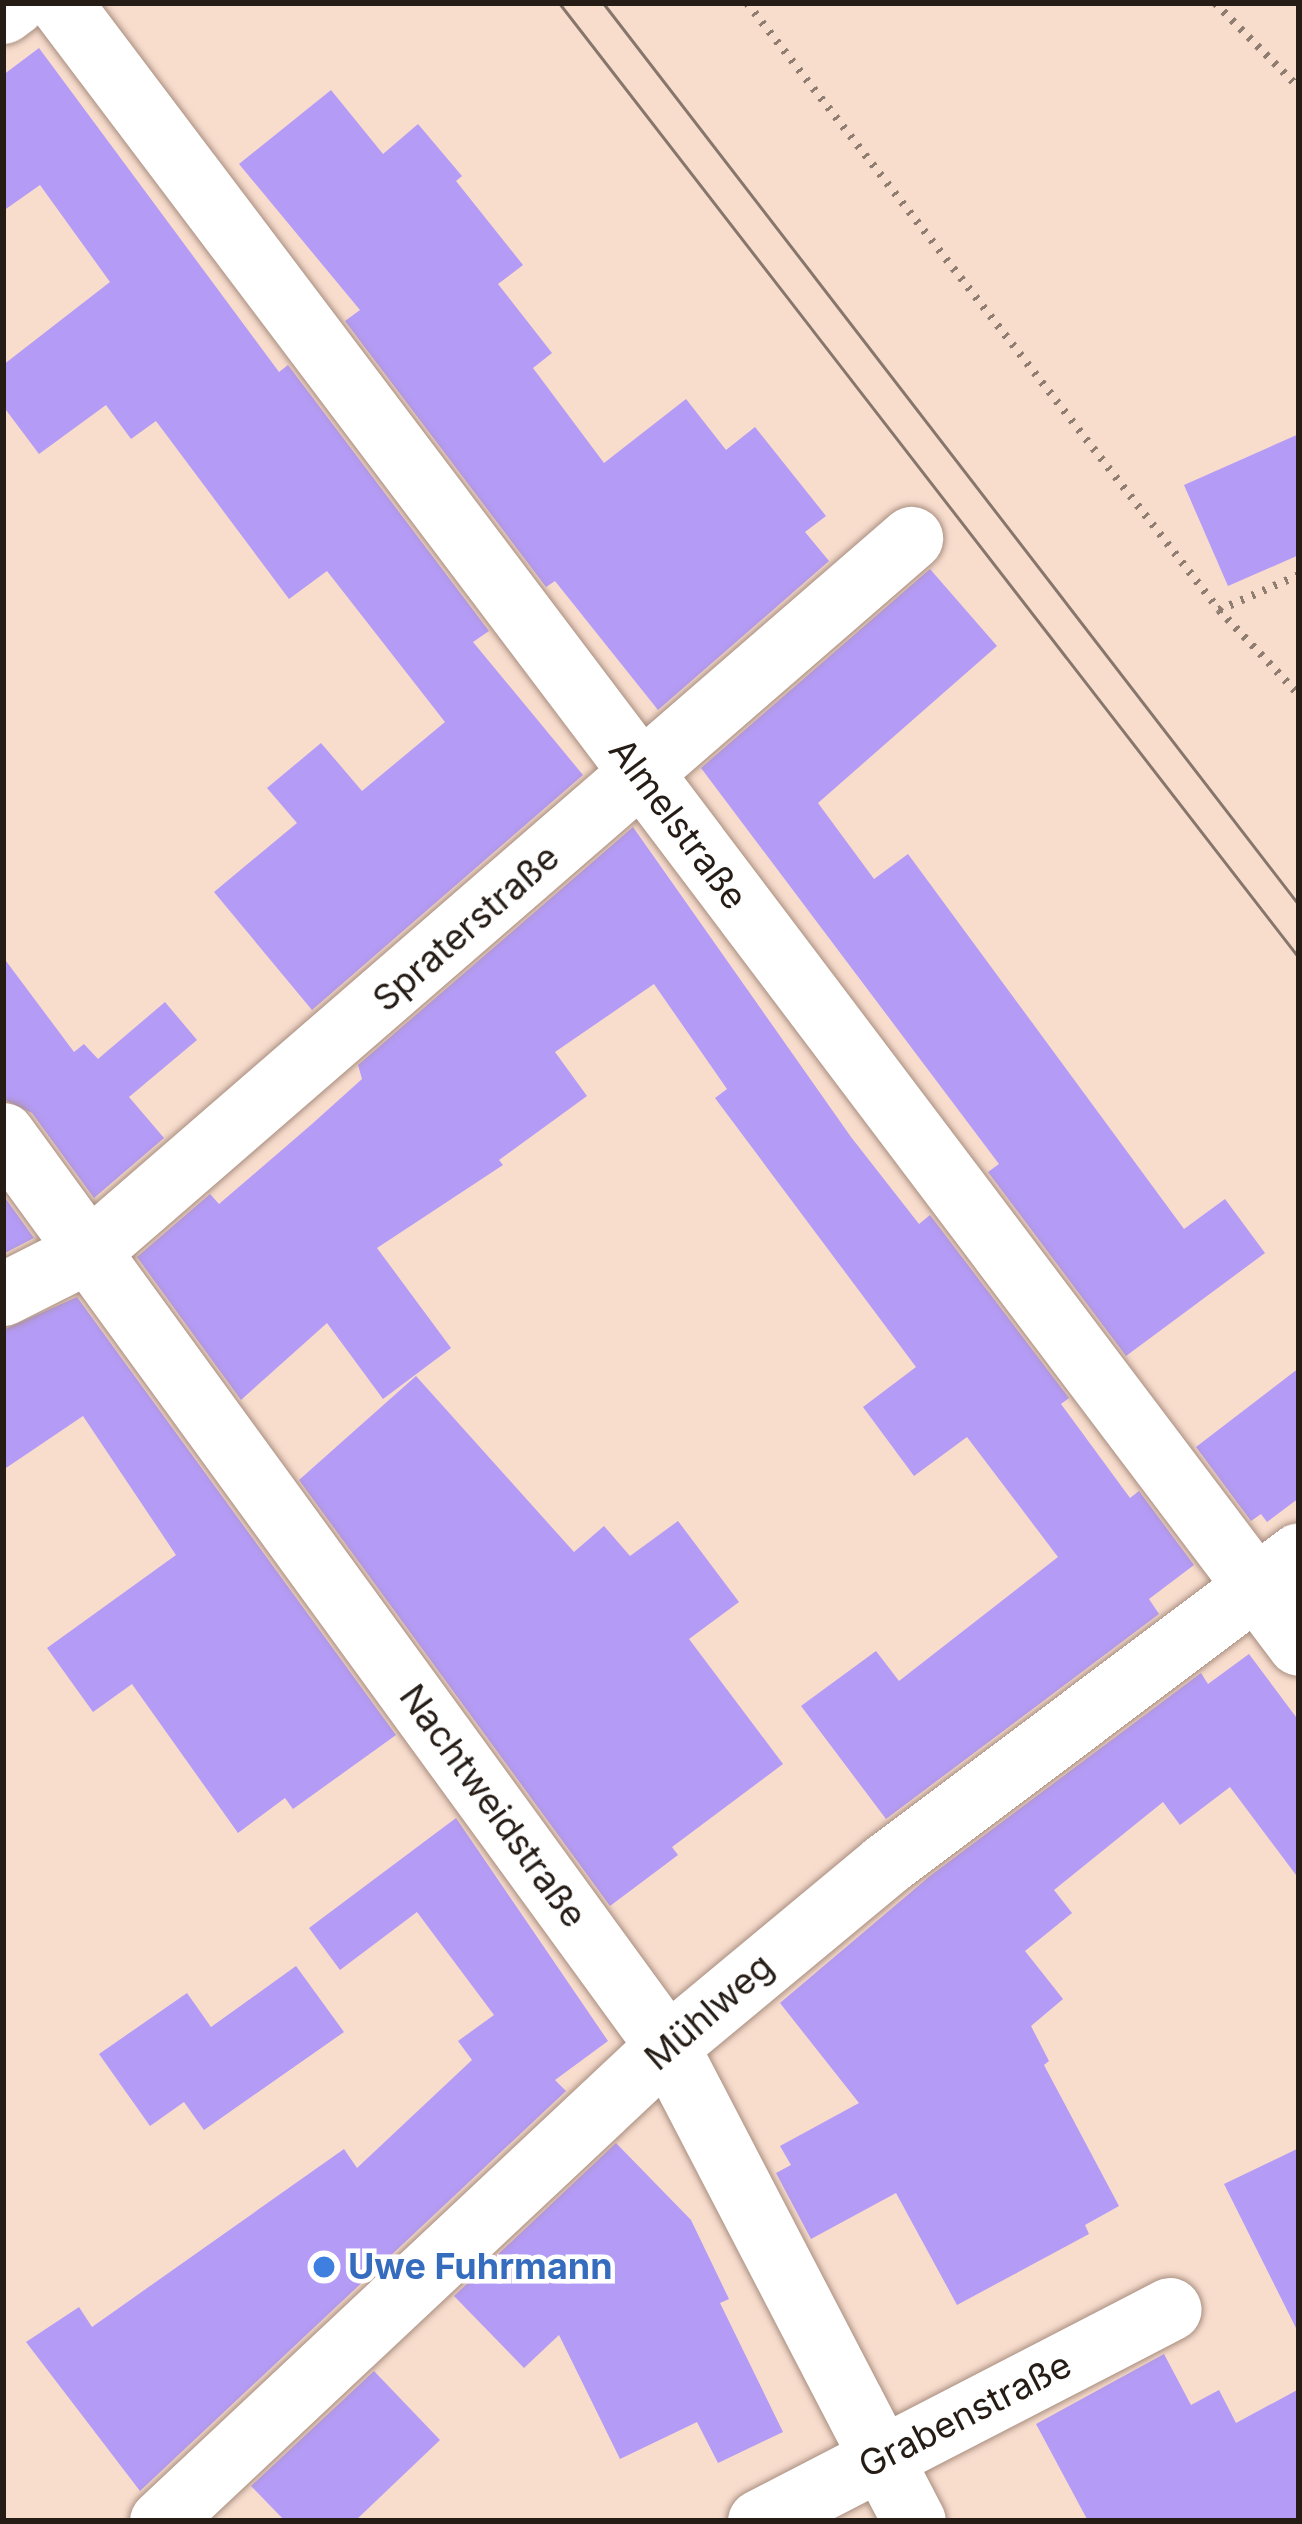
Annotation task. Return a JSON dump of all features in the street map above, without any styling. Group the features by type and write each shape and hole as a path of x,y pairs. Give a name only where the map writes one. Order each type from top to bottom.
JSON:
{"street":[{"path":"3,12 15,3"},
{"name":"Almelstraße","path":"60,3 642,776 1277,1567 1299,1644"},
{"name":"Spraterstraße","path":"3,1294 91,1250 911,538"},
{"name":"Nachtweidstraße","path":"3,1134 668,2045 914,2521"},
{"name":"Mühlweg","path":"161,2521 668,2045 886,1864 1277,1567"},
{"name":"Grabenstraße","path":"759,2521 1170,2308"}],"path":[{"path":"747,3 1219,610 1299,695"},
{"path":"1214,3 1299,88"},
{"path":"1219,610 1299,575"}],"building":[{"path":"39,48 279,372 288,365 489,631 473,642 583,775 312,1010 214,892 297,823 267,788 321,743 362,791 445,722 327,571 289,599 156,421 131,439 106,405 39,454 3,406 3,365 110,282 40,185 3,211 3,75"},
{"path":"331,90 383,154 418,124 462,176 456,181 523,265 498,284 552,353 533,368 604,463 686,399 726,450 755,427 826,516 805,532 829,561 658,710 555,581 546,587 345,321 360,310 239,164"},
{"path":"1299,434 1299,555 1228,586 1184,485"},
{"path":"930,569 997,646 818,803 874,879 908,854 1184,1229 1225,1199 1265,1253 1126,1356 988,1172 999,1164 701,768"},
{"path":"633,827 851,1137 919,1224 930,1215 1069,1398 1061,1404 1130,1498 1139,1491 1194,1565 1149,1599 1159,1614 886,1819 801,1706 876,1651 899,1681 1058,1557 967,1437 914,1476 863,1407 916,1367 715,1098 727,1089 654,984 555,1052 587,1096 499,1160 503,1165 377,1248 451,1348 383,1399 327,1323 241,1400 137,1257 210,1194 219,1204 312,1124 362,1079 358,1065"},
{"path":"3,957 74,1052 84,1044 98,1059 165,1002 197,1040 129,1097 164,1138 94,1198 32,1113 3,1099"},
{"path":"3,1195 34,1238 3,1254"},
{"path":"77,1297 396,1735 293,1809 285,1798 238,1833 132,1684 93,1712 47,1648 176,1555 83,1416 3,1470 3,1330"},
{"path":"1299,1368 1299,1498 1267,1522 1261,1514 1251,1521 1196,1447"},
{"path":"416,1376 574,1552 604,1526 630,1556 678,1521 739,1602 689,1639 783,1764 672,1847 678,1855 610,1906 299,1480"},
{"path":"1249,1654 1299,1721 1299,1879 1230,1787 1180,1825 1163,1802 1054,1890 1072,1913 1025,1951 1063,1999 1031,2026 1049,2061 1044,2065 1119,2206 1085,2225 1089,2234 957,2305 896,2193 811,2239 776,2173 791,2165 780,2146 859,2103 780,2003 930,1876 1201,1673 1208,1684"},
{"path":"456,1818 608,2041 555,2080 566,2091 140,2491 26,2342 79,2307 92,2327 344,2149 357,2168 472,2060 458,2041 494,2015 417,1912 340,1970 309,1928"},
{"path":"296,1966 344,2032 204,2130 184,2102 150,2126 99,2054 187,1993 211,2027"},
{"path":"616,2143 691,2220 729,2299 720,2303 783,2432 718,2463 697,2422 620,2459 559,2335 524,2368 454,2296"},
{"path":"1299,2148 1299,2334 1224,2184"},
{"path":"1164,2354 1191,2405 1219,2390 1236,2423 1299,2389 1299,2521 1088,2521 1036,2424"},
{"path":"374,2371 440,2440 355,2521 285,2521 251,2486"}],"tram line":[{"path":"559,3 1299,958"},
{"path":"603,3 1299,905"}],"place":[{"name":"Uwe Fuhrmann","path":"324,2267"}]}
